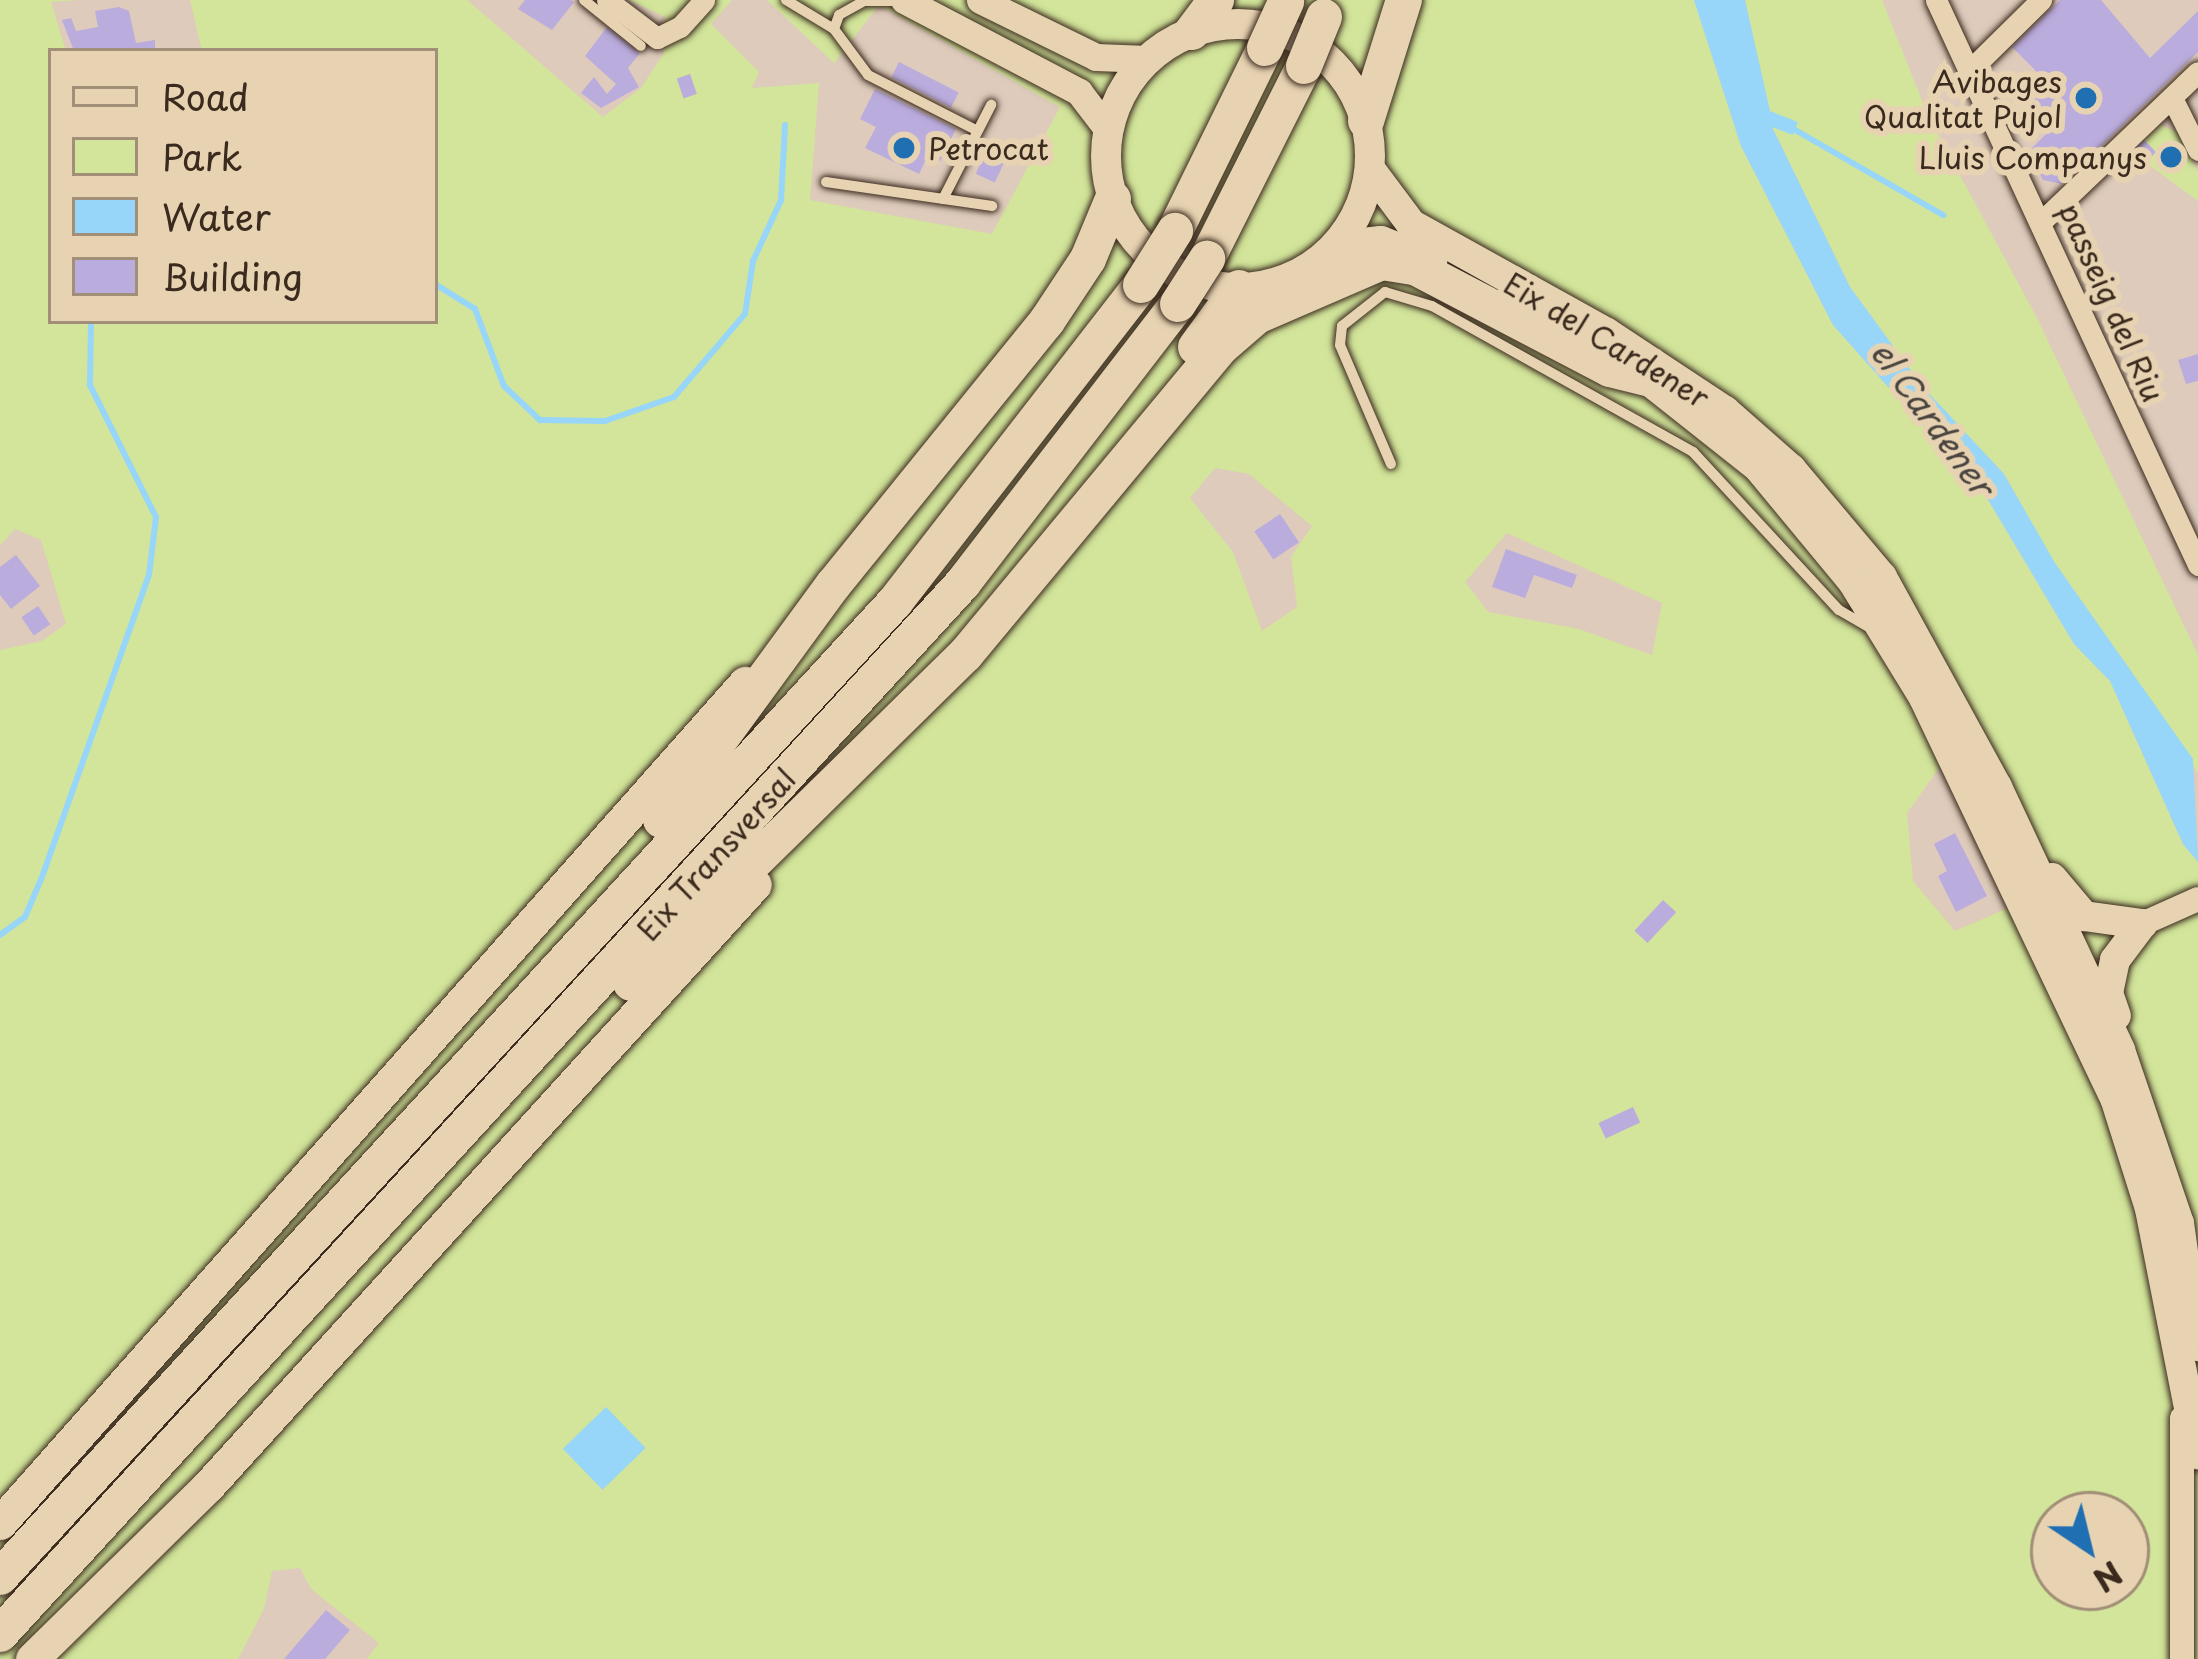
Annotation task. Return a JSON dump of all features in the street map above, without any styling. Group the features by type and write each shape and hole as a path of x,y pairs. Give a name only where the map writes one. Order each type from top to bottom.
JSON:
{"highway":[{"path":"1192,32 1216,0"},
{"path":"1366,121 1404,0"},
{"name":"Eix Transversal","path":"0,1577 895,602 1142,285 1175,231 1286,1"},
{"name":"Eix Transversal","path":"0,1634 963,583 1178,304 1207,259 1304,66 1327,9"},
{"path":"0,1523 834,584 1047,320 1088,259 1113,199"},
{"path":"32,1659 208,1486 966,654 1236,331 1382,262 1415,267 1610,369 1654,380"},
{"path":"1131,459 1152,410 1239,288"},
{"path":"549,974 834,584"},
{"path":"390,1213 510,1107 966,654"}],"main road":[{"path":"905,0 1078,92 1108,130"},
{"path":"980,0 1096,57 1148,59"},
{"path":"1246,24 1299,38 1336,66 1366,121 1370,169 1362,204 1335,246 1295,275 1239,288 1164,266 1135,240 1113,199 1108,130 1123,91 1148,59 1192,32 1246,24"},
{"name":"Eix del Cardener","path":"1370,169 1411,224 1669,371 1791,469 1882,577 2079,955 2130,1074"},
{"name":"Eix del Cardener","path":"1335,246 1381,241 1535,311 1654,380 1758,466 1840,588 1887,637 1961,772 2092,1043 2128,1138 2193,1354"},
{"name":"Eix del Cardener","path":"1961,772 2000,822 2059,943 2079,955"},
{"name":"Eix del Cardener","path":"2018,833 2084,916 2137,926 2116,960 2108,993 2179,1223 2198,1454"},
{"path":"2079,955 2137,926"},
{"name":"Eix del Cardener","path":"2079,955 2073,973 2128,1111 2128,1138"}],"street":[{"path":"607,0 657,38 699,3"},
{"name":"passeig del Riu","path":"1936,0 2043,220 2197,560"},
{"path":"1970,70 2041,0"},
{"path":"2043,220 2198,72"},
{"path":"2172,98 2198,150"},
{"path":"2137,926 2198,899"},
{"path":"2182,1659 2193,1354"}],"lane":[{"path":"584,0 641,46"},
{"path":"786,0 834,29 868,75 978,131"},
{"path":"834,29 839,15 864,1 905,0"},
{"path":"944,199 991,105"},
{"path":"826,182 992,206"},
{"path":"1391,464 1340,345 1342,326 1385,292 1432,306 1693,452 1840,588"}],"green space":[{"path":"0,0 79,0 51,2 65,48 48,48 48,324 438,324 438,48 201,48 190,0 467,0 603,117 641,88 664,53 665,17 629,0 732,0 711,24 759,72 752,88 819,83 810,200 992,234 1060,107 879,5 834,63 767,0 1694,0 1741,146 1833,325 1987,498 2074,644 2110,681 2183,844 2198,862 2198,1659 367,1659 379,1643 311,1589 300,1568 272,1571 264,1609 238,1659 0,1659 0,650 42,641 66,624 41,540 15,529 0,545","holes":["1215,468 1249,474 1312,526 1291,557 1297,607 1262,631 1233,552 1190,498","1507,533 1662,603 1652,655 1579,629 1488,612 1465,582","1942,764 2015,905 1955,931 1913,881 1907,813"]},
{"path":"1745,0 1882,0 1929,118 2037,318 2198,655 2198,773 2054,563 2004,474 1923,387 1850,287 1771,125"},
{"path":"2160,125 2178,132 2198,172 2198,201 2145,162 2155,152 2144,140"}],"water":[{"name":"el Cardener","path":"1694,0 1745,0 1770,111 1798,122 1793,135 1772,127 1850,287 1923,387 2004,474 2055,563 2193,759 2198,862 2183,844 2110,681 2074,644 1987,498 1833,325 1741,146"},
{"path":"606,1407 646,1448 602,1490 563,1449"}],"building":[{"path":"525,0 574,2 552,30 518,9"},
{"name":"Avibages Qualitat Pujol","path":"2060,0 2101,0 2150,58 2198,11 2198,52 2062,184 2043,180 2029,151 2057,123 2027,93 2043,78 2012,47"},
{"path":"119,7 129,11 136,43 155,40 155,48 73,48 62,20 71,18 76,31 98,27 95,11"},
{"path":"607,27 640,53 628,68 639,87 601,108 581,93 594,77 607,94 616,84 585,56"},
{"path":"899,62 959,92 951,108 891,77"},
{"path":"690,74 697,94 684,98 677,79"},
{"path":"875,89 956,129 940,161 928,155 919,174 865,148 876,127 860,119"},
{"path":"2144,140 2156,152 2145,163 2133,151"},
{"path":"991,141 1010,150 995,183 976,174"},
{"path":"2198,354 2198,381 2186,384 2178,360"},
{"path":"1280,514 1299,542 1273,560 1254,531"},
{"path":"1506,549 1577,575 1572,588 1534,575 1525,598 1492,587"},
{"path":"16,555 40,586 11,609 0,595 0,567"},
{"path":"38,606 50,624 34,635 21,617"},
{"path":"1955,833 1987,896 1956,912 1938,876 1947,871 1934,844"},
{"path":"1663,900 1676,912 1648,943 1634,931"},
{"path":"1633,1107 1640,1122 1606,1138 1599,1123"},
{"path":"326,1610 350,1630 325,1659 284,1659"}],"waterway":[{"path":"438,286 475,309 504,386 540,420 605,421 674,397 745,314 753,261 781,200 785,125"},
{"path":"1790,127 1943,215"},
{"path":"0,935 25,917 42,877 149,575 156,517 90,385 91,324"}],"place":[{"name":"Avibages Qualitat Pujol","path":"2086,98"},
{"name":"Petrocat","path":"904,148"},
{"name":"Lluis Companys","path":"2171,157"}]}
